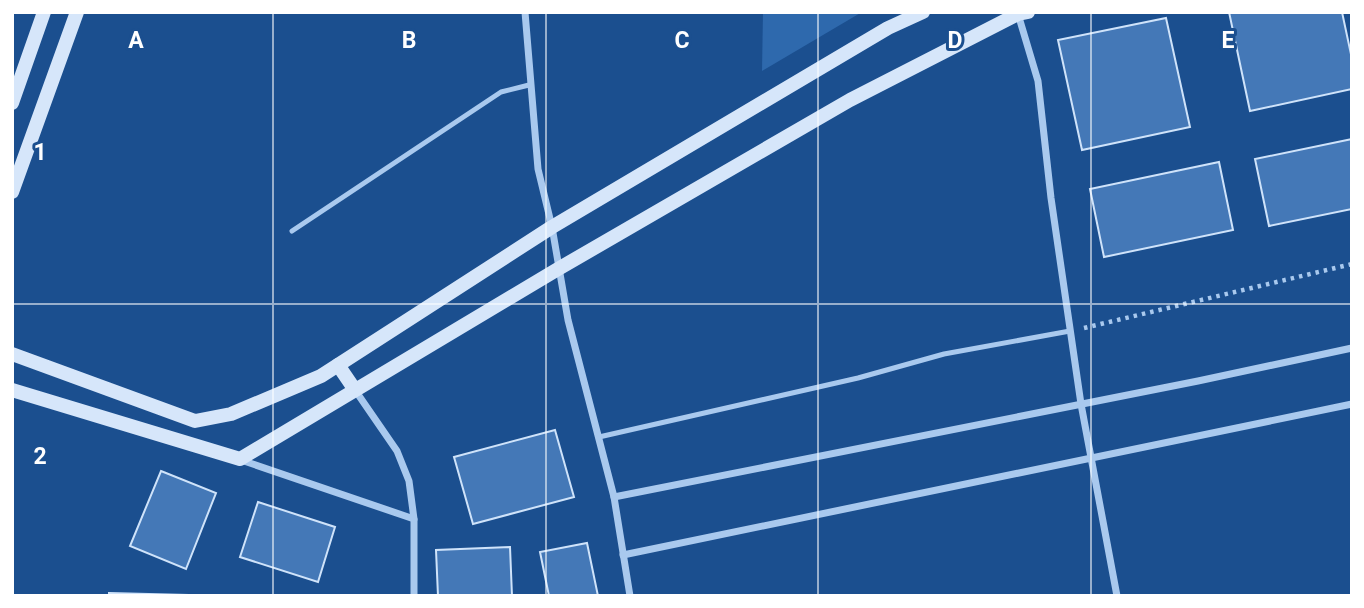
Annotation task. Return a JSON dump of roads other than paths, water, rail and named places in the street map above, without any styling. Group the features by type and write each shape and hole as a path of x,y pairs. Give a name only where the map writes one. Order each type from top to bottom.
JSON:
{"street":[{"path":"12,103 18,66 44,12"},
{"path":"12,192 77,12"},
{"path":"525,12 538,169 552,227 568,320 614,497 630,596"},
{"path":"12,354 195,421 231,414 321,376 552,227 888,28 923,12"},
{"path":"240,459 558,269 850,100 1021,13 1038,81 1051,198 1081,404 1117,596"},
{"path":"614,497 1352,348"},
{"path":"338,365 397,451 409,481 414,519 414,596"},
{"path":"12,390 240,459 414,519"},
{"path":"622,555 1352,404"}],"lane":[{"path":"292,231 501,92 529,85"},
{"path":"599,437 859,378 944,354 1070,331"}]}
